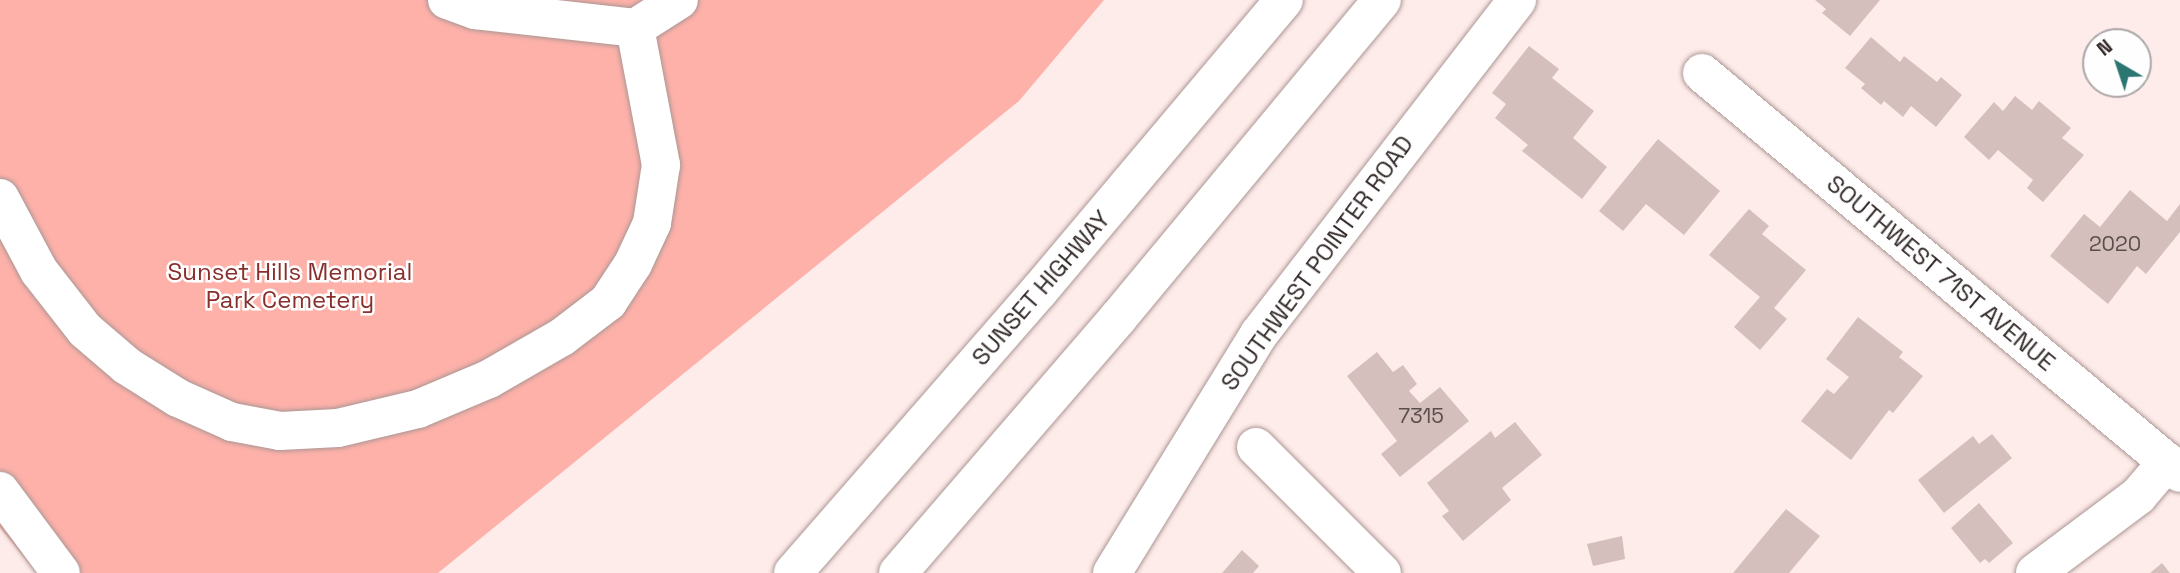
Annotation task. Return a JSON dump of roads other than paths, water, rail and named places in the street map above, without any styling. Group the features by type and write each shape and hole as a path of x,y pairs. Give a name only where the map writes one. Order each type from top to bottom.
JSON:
{"main road":[{"path":"447,0 475,10 635,28 679,0"},
{"name":"SUNSET HIGHWAY","path":"793,573 1039,291 1284,0"},
{"path":"898,573 1118,318 1382,0"},
{"name":"SOUTHWEST POINTER ROAD","path":"1112,573 1259,334 1517,0"},
{"path":"0,198 39,271 85,330 127,366 178,398 232,422 281,431 338,428 418,409 489,379 562,337 608,302 633,264 652,223 661,165 635,28"},
{"name":"SOUTHWEST 71ST AVENUE","path":"1702,73 2173,468"},
{"path":"1256,447 1381,573"},
{"path":"2035,573 2173,468"},
{"path":"0,491 61,573"}],"park label":[{"name":"Sunset Hills Memorial Park Cemetery","path":"290,286"}]}
